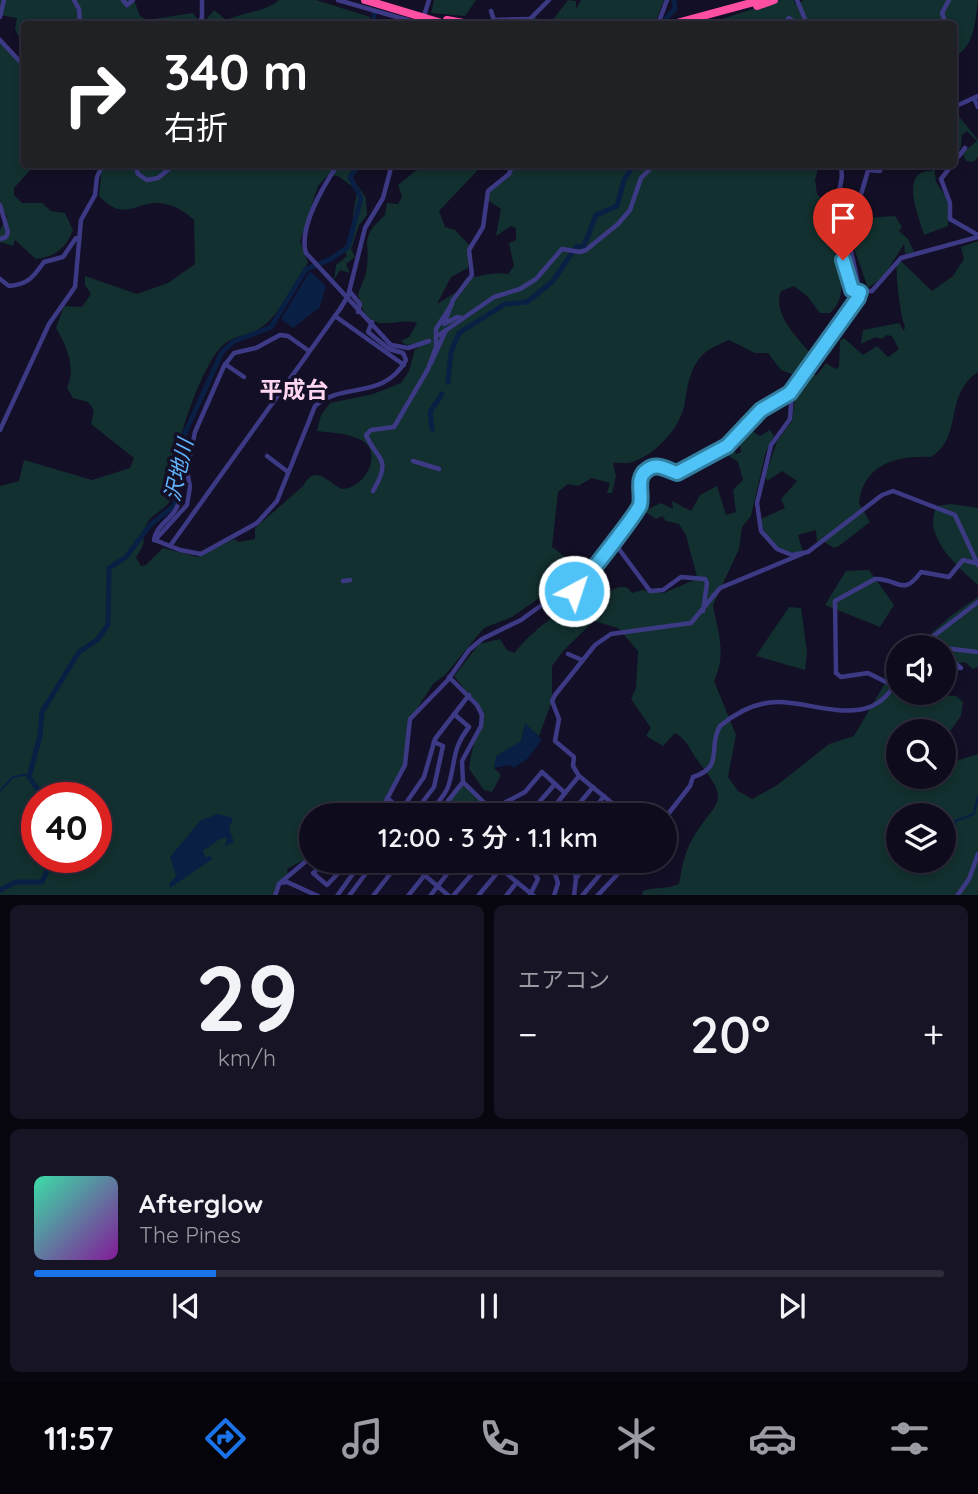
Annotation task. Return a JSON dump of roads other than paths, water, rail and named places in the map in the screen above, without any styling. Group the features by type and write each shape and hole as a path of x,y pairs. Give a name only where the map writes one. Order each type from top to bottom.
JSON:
{"highway":[{"path":"365,0 442,21"},
{"path":"380,0 443,21"},
{"path":"701,21 762,0"},
{"path":"693,21 774,0"}],"street":[{"path":"0,17 4,0"},
{"path":"74,0 79,9 80,21"},
{"path":"123,0 130,5 133,0"},
{"path":"200,21 202,18 202,0"},
{"path":"338,0 411,21"},
{"path":"422,21 429,0"},
{"path":"491,11 496,21 527,21 549,0"},
{"path":"659,21 667,0"},
{"path":"798,0 804,21"},
{"path":"945,21 942,13 949,0"},
{"path":"0,40 21,63"},
{"path":"957,106 976,97 978,107"},
{"path":"957,157 964,148"},
{"path":"0,430 49,324 73,294 77,277 81,220 95,195 101,168"},
{"path":"136,168 138,174 147,180 158,177 170,168"},
{"path":"336,168 323,188 305,233 304,248 358,312 372,322 385,341 396,347 408,348 429,341"},
{"path":"170,546 349,294 365,229 383,198 391,168"},
{"path":"428,369 436,347 436,329 472,275 469,250 483,227 488,191 509,174 511,168"},
{"path":"439,335 494,297 537,279 562,248 580,252 590,247 627,215 641,178 651,168"},
{"path":"840,168 842,173 836,214 841,251 852,290 867,293 876,288 901,258 978,236"},
{"path":"802,554 792,555 772,545 761,531 756,513 768,454 775,438 790,419 790,396 860,292 848,238 870,168"},
{"path":"949,168 941,179 950,202 950,219 978,236"},
{"path":"0,205 8,232 6,237 0,239"},
{"path":"0,279 9,286 27,282 36,275 44,262 65,255 78,236"},
{"path":"349,294 360,304 358,312"},
{"path":"452,304 444,324 457,317 462,318"},
{"path":"335,316 404,365"},
{"path":"155,540 201,554 253,526 275,505 310,415 317,404 386,383 404,365 405,355 392,351 368,332 372,322"},
{"path":"373,491 383,466 380,454 366,435 371,430 394,427 428,369 446,329"},
{"path":"155,540 187,505 190,487 187,471 195,432 225,364 234,353 256,348 280,335 288,336 309,351"},
{"path":"225,364 244,377"},
{"path":"384,803 405,765 411,719 464,656 482,639 580,586 639,508 640,482 647,470 661,466 677,473 687,469 735,439 757,414 795,386"},
{"path":"267,456 288,472"},
{"path":"413,461 439,468"},
{"path":"613,803 579,776 573,765 574,757 555,741 559,719 551,701 582,660 611,634 691,623 720,588 802,554 858,516 882,495 898,491 955,515 978,564"},
{"path":"155,540 156,530 176,511 178,504"},
{"path":"613,541 650,591 663,590 681,577 705,579 707,583 703,611"},
{"path":"886,682 868,673 841,677 836,673 835,601 875,579 901,586 914,582 921,572 945,577 952,575 963,560 978,564"},
{"path":"343,582 350,580"},
{"path":"935,635 978,602"},
{"path":"956,651 978,652"},
{"path":"568,654 582,660"},
{"path":"446,803 463,782 463,761 482,720 477,705 449,677"},
{"path":"677,803 690,786 693,777 703,775 711,766 720,726 744,708 778,702 818,710 860,710 874,704 886,693"},
{"path":"407,803 424,777 434,742 468,695"},
{"path":"436,803 449,784 453,755 469,727 453,713"},
{"path":"421,803 435,784 443,746 434,742"},
{"path":"506,802 525,792 542,772 565,793"},
{"path":"557,803 579,776"},
{"path":"463,782 483,803"},
{"path":"538,803 555,784"},
{"path":"580,803 593,787"},
{"path":"599,803 604,796"},
{"path":"387,798 393,803"},
{"path":"957,895 969,878 978,855"},
{"path":"275,895 279,884 299,867"},
{"path":"313,873 327,886 338,873"},
{"path":"337,895 353,873"},
{"path":"349,895 365,873"},
{"path":"373,895 391,873"},
{"path":"422,873 451,895 472,873"},
{"path":"408,895 427,873"},
{"path":"430,895 447,873"},
{"path":"478,895 497,873"},
{"path":"506,873 532,895 538,879 534,873"},
{"path":"554,895 558,883 555,873"},
{"path":"574,895 575,873"},
{"path":"576,878 580,873"},
{"path":"582,895 601,873"},
{"path":"597,895 618,873"},
{"path":"279,884 287,882 318,895"},
{"path":"506,895 517,882"}],"water":[{"path":"310,271 326,286 320,307 293,328 281,319"},
{"path":"525,723 542,740 527,759 514,768 510,765 494,768 496,756 521,741"},
{"path":"218,814 233,818 229,829 234,842 225,846 227,837 223,838 203,850 205,857 211,856 212,859 170,888 169,884 176,876 170,857 201,820"}],"waterway":[{"path":"664,21 675,9 674,0"},
{"name":"沢地川","path":"374,12 374,21"},
{"name":"沢地川","path":"33,782 29,777 40,736 42,712 79,652 97,640 108,625 109,568 126,557 150,525 174,506 178,493 176,476 185,433 222,352 233,342 271,327 306,269 331,259 348,247 361,198 350,177 357,168"},
{"path":"448,382 451,352 459,333 505,304 527,302 553,281 576,247 584,246 596,215 617,206 624,180 632,168"},
{"path":"432,429 430,412 442,394"},
{"path":"0,791 13,777 29,774"},
{"path":"956,821 974,814 978,796"},
{"name":"沢地川","path":"0,890 16,882 42,882 46,873"}],"district":[{"name":"平成台","path":"294,389"}]}
